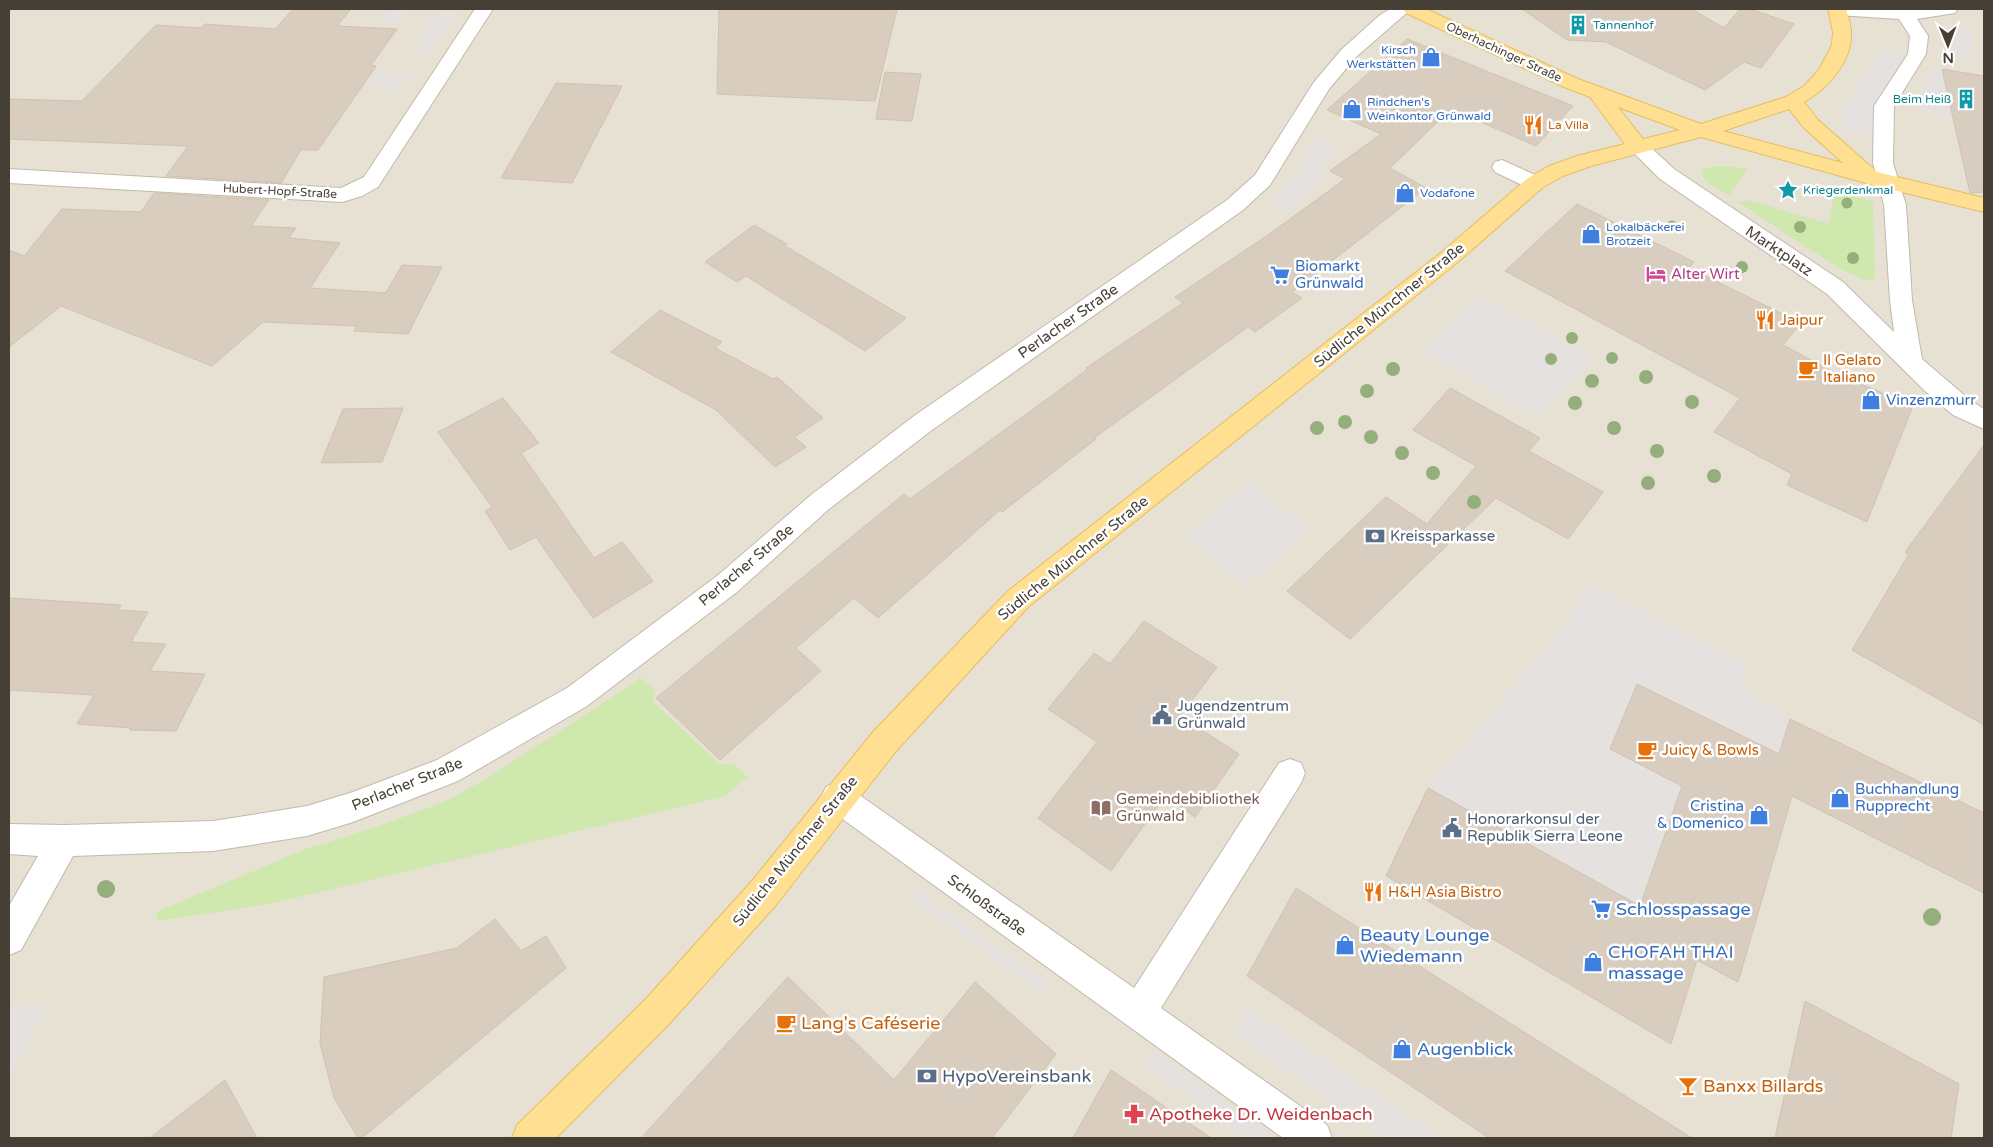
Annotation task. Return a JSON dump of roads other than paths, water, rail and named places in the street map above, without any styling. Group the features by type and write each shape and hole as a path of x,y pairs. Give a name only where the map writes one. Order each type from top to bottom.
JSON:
{"main road":[{"name":"Oberhachinger Straße","path":"1412,9 1598,94"},
{"path":"1639,148 1701,131 1793,101 1811,90 1836,60 1842,32 1838,10"},
{"path":"1598,94 1701,131 1926,192 1984,205"},
{"name":"Marktplatz","path":"1598,94 1639,148"},
{"path":"1793,101 1811,124 1881,180"},
{"name":"Südliche Münchner Straße","path":"530,1138 664,1005 764,892 837,797 884,741 1018,599 1450,257 1535,183 1556,171 1584,160 1639,148"}],"street":[{"name":"Hubert-Hopf-Straße","path":"9,176 342,195 355,191 371,182 484,9"},
{"name":"Perlacher Straße","path":"9,839 64,841 214,836 307,821 353,807 447,771 577,697 727,584 820,502 923,423 1235,205 1263,180 1321,86 1349,53 1386,19 1402,9"},
{"path":"1838,10 1932,13 1949,9"},
{"path":"1908,11 1919,36 1917,54 1884,106 1881,180 1895,205 1901,300 1911,363"},
{"name":"Marktplatz","path":"1639,148 1667,174 1835,288 1911,363 1962,408 1984,420"},
{"path":"1502,167 1535,183"},
{"path":"1138,1013 1290,772"},
{"name":"Schloßstraße","path":"837,797 1314,1138"},
{"path":"9,938 64,841"}],"place":[{"name":"Tannenhof","path":"1578,25"},
{"name":"Kirsch Werkstätten","path":"1431,57"},
{"name":"Beim Heiß","path":"1966,99"},
{"name":"Rindchen's Weinkontor Grünwald","path":"1352,109"},
{"name":"La Villa","path":"1533,125"},
{"name":"Kriegerdenkmal","path":"1788,190"},
{"name":"Vodafone","path":"1405,193"},
{"name":"Lokalbäckerei Brotzeit","path":"1591,234"},
{"name":"Alter Wirt","path":"1656,274"},
{"name":"Biomarkt Grünwald","path":"1280,275"},
{"name":"Jaipur","path":"1765,320"},
{"name":"Il Gelato Italiano","path":"1808,369"},
{"name":"Vinzenzmurr","path":"1871,400"},
{"name":"Kreissparkasse","path":"1375,536"},
{"name":"Jugendzentrum Grünwald","path":"1162,715"},
{"name":"Juicy & Bowls","path":"1647,750"},
{"name":"Buchhandlung Rupprecht","path":"1840,798"},
{"name":"Gemeindebibliothek Grünwald","path":"1101,808"},
{"name":"Cristina & Domenico","path":"1759,815"},
{"name":"Honorarkonsul der Republik Sierra Leone","path":"1452,828"},
{"name":"H&H Asia Bistro","path":"1373,892"},
{"name":"Schlosspassage","path":"1601,909"},
{"name":"Beauty Lounge Wiedemann","path":"1345,945"},
{"name":"CHOFAH THAI massage","path":"1593,962"},
{"name":"Lang's Caféserie","path":"786,1023"},
{"name":"Augenblick","path":"1402,1049"},
{"name":"HypoVereinsbank","path":"927,1076"},
{"name":"Banxx Billards","path":"1688,1086"},
{"name":"Apotheke Dr. Weidenbach","path":"1134,1114"}]}
